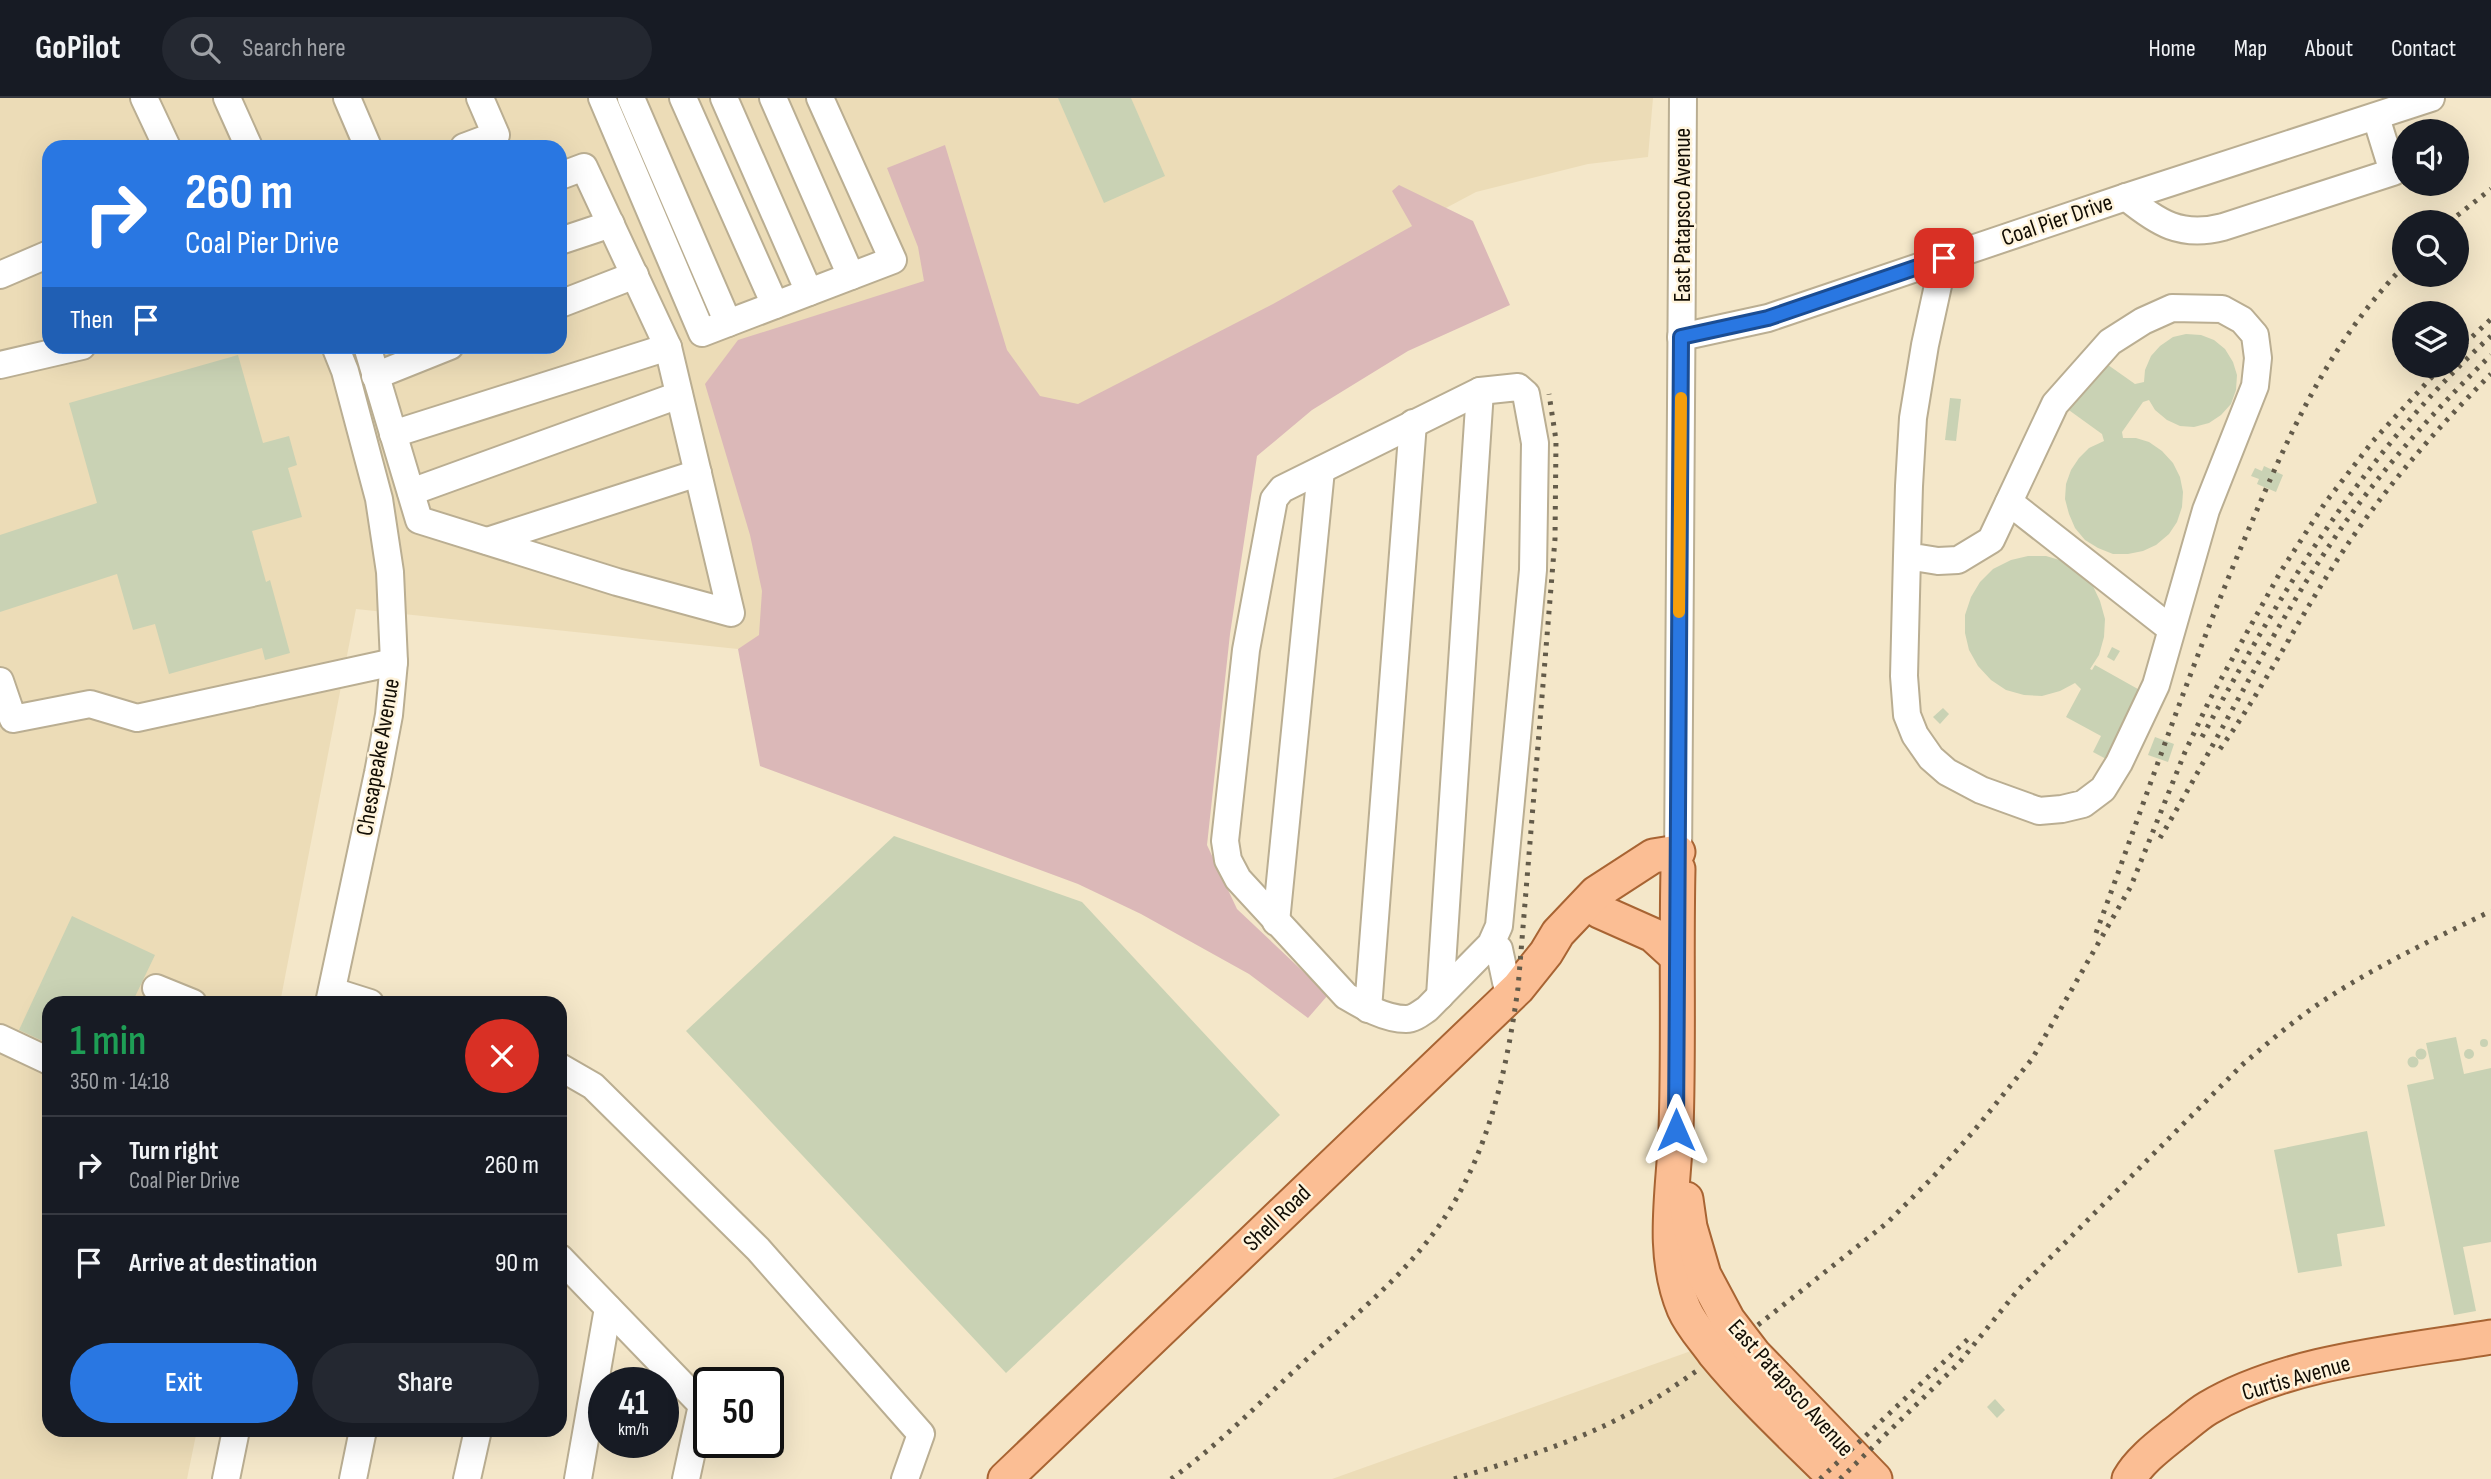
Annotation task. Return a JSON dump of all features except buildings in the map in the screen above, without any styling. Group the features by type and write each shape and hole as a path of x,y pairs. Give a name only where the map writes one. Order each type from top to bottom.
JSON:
{"main road":[{"name":"Shell Road","path":"1005,1479 1509,996 1546,953 1558,933 1596,893 1653,856 1678,860"},
{"name":"Shell Road","path":"1546,953 1565,942 1599,911 1625,893 1650,881 1678,860"},
{"name":"East Patapsco Avenue","path":"1678,860 1676,1130 1670,1199 1670,1234 1676,1286 1685,1311 1731,1373 1836,1479"},
{"path":"1599,911 1653,935 1676,956"},
{"name":"East Patapsco Avenue","path":"1676,1130 1690,1227 1704,1275 1714,1297 1754,1354 1875,1479"},
{"name":"Curtis Avenue","path":"2129,1479 2163,1443 2207,1409 2249,1387 2297,1372 2491,1337"}],"street":[{"path":"144,98 164,140"},
{"path":"227,98 246,140"},
{"path":"347,98 365,140"},
{"path":"480,98 496,135 483,140"},
{"path":"602,98 702,333 893,260 820,98"},
{"path":"631,98 729,323"},
{"path":"683,98 775,305"},
{"path":"724,98 809,292"},
{"path":"772,98 851,276"},
{"name":"East Patapsco Avenue","path":"1678,860 1683,98"},
{"name":"Coal Pier Drive","path":"1681,337 1768,318 2431,98"},
{"path":"2126,197 2147,214 2184,230 2203,232 2223,227 2393,172 2376,117"},
{"path":"369,354 419,520 617,582 731,612 668,347 584,167 567,173"},
{"path":"567,240 611,224"},
{"path":"0,275 42,257"},
{"path":"1907,556 1938,561 1958,560 1991,540 2055,404 2109,342 2143,321 2172,308 2222,309 2242,320 2255,335 2258,358 2255,386 2206,509 2156,685 2119,763 2103,789 2083,804 2039,811 1981,790 1947,772 1931,758 1915,735 1908,715 1904,676 1907,556 1913,418 1925,345 1944,258"},
{"path":"567,301 635,275"},
{"path":"393,434 668,347"},
{"path":"0,365 47,354"},
{"name":"Chesapeake Avenue","path":"330,996 383,750 394,662 390,572 379,499 338,354"},
{"path":"375,376 430,354"},
{"path":"1518,387 1526,394 1535,443 1533,570 1499,926 1491,944 1440,996 1416,1017 1406,1019 1367,1009 1346,996 1238,879 1228,860 1225,841 1246,650 1274,499 1282,489 1480,391 1518,387"},
{"path":"1440,996 1480,391"},
{"path":"411,492 680,395"},
{"path":"1367,1009 1413,423"},
{"path":"1276,922 1321,470"},
{"path":"487,541 698,473"},
{"path":"2009,502 2171,629"},
{"path":"0,681 13,719 90,704 137,718 394,662"},
{"path":"1491,944 1499,949 1509,996"},
{"path":"156,988 176,996"},
{"path":"0,1038 42,1058"},
{"path":"567,1071 593,1086 758,1249 921,1434 905,1479"},
{"path":"567,1265 702,1405 686,1479"},
{"path":"578,1479 608,1308"},
{"path":"226,1479 235,1437"},
{"path":"353,1479 362,1437"},
{"path":"467,1479 476,1437"}],"shaded area":[{"path":"0,98 1653,98 1648,157 1588,164 1476,192 1412,226 738,649 356,609 281,996 42,996 42,1437 196,1437 187,1479 0,1479"},
{"path":"945,145 1007,350 1040,396 1078,404 1273,304 1412,226 1392,191 1399,185 1473,221 1510,305 1408,351 1312,410 1257,456 1230,634 1207,845 1237,909 1328,995 1308,1018 1249,974 1141,914 1078,884 760,766 738,649 759,635 762,591 750,535 705,384 738,340 924,281 918,247 887,168"},
{"path":"1691,1351 1812,1479 1332,1479"}],"railway":[{"path":"2464,210 2491,189"},
{"path":"2096,933 2205,636 2277,464 2331,360 2392,279"},
{"path":"2469,340 2491,319"},
{"path":"2202,737 2296,575 2366,474 2404,426 2491,336"},
{"path":"2160,838 2273,637 2347,520 2416,434 2491,355"},
{"path":"2220,749 2359,528 2422,448 2491,374"},
{"path":"1758,1325 1887,1223 1973,1132 2032,1059 2131,886 2185,752 2210,699 2281,571 2325,503 2373,441 2431,378"},
{"path":"1171,1479 1207,1451 1366,1306 1408,1264 1443,1220 1461,1190 1488,1126 1506,1058 1518,988 1555,539 1556,440 1549,394"},
{"path":"1840,1479 1959,1363 2018,1290 2242,1065 2281,1032 2343,988 2491,911"},
{"path":"1820,1479 1968,1339"},
{"path":"1454,1479 1525,1457 1593,1431 1645,1404 1701,1368"}],"slow traffic":[{"path":"1679,612 1681,398"}],"route":[{"path":"1676,1130 1681,337 1768,318 1944,258"}]}
